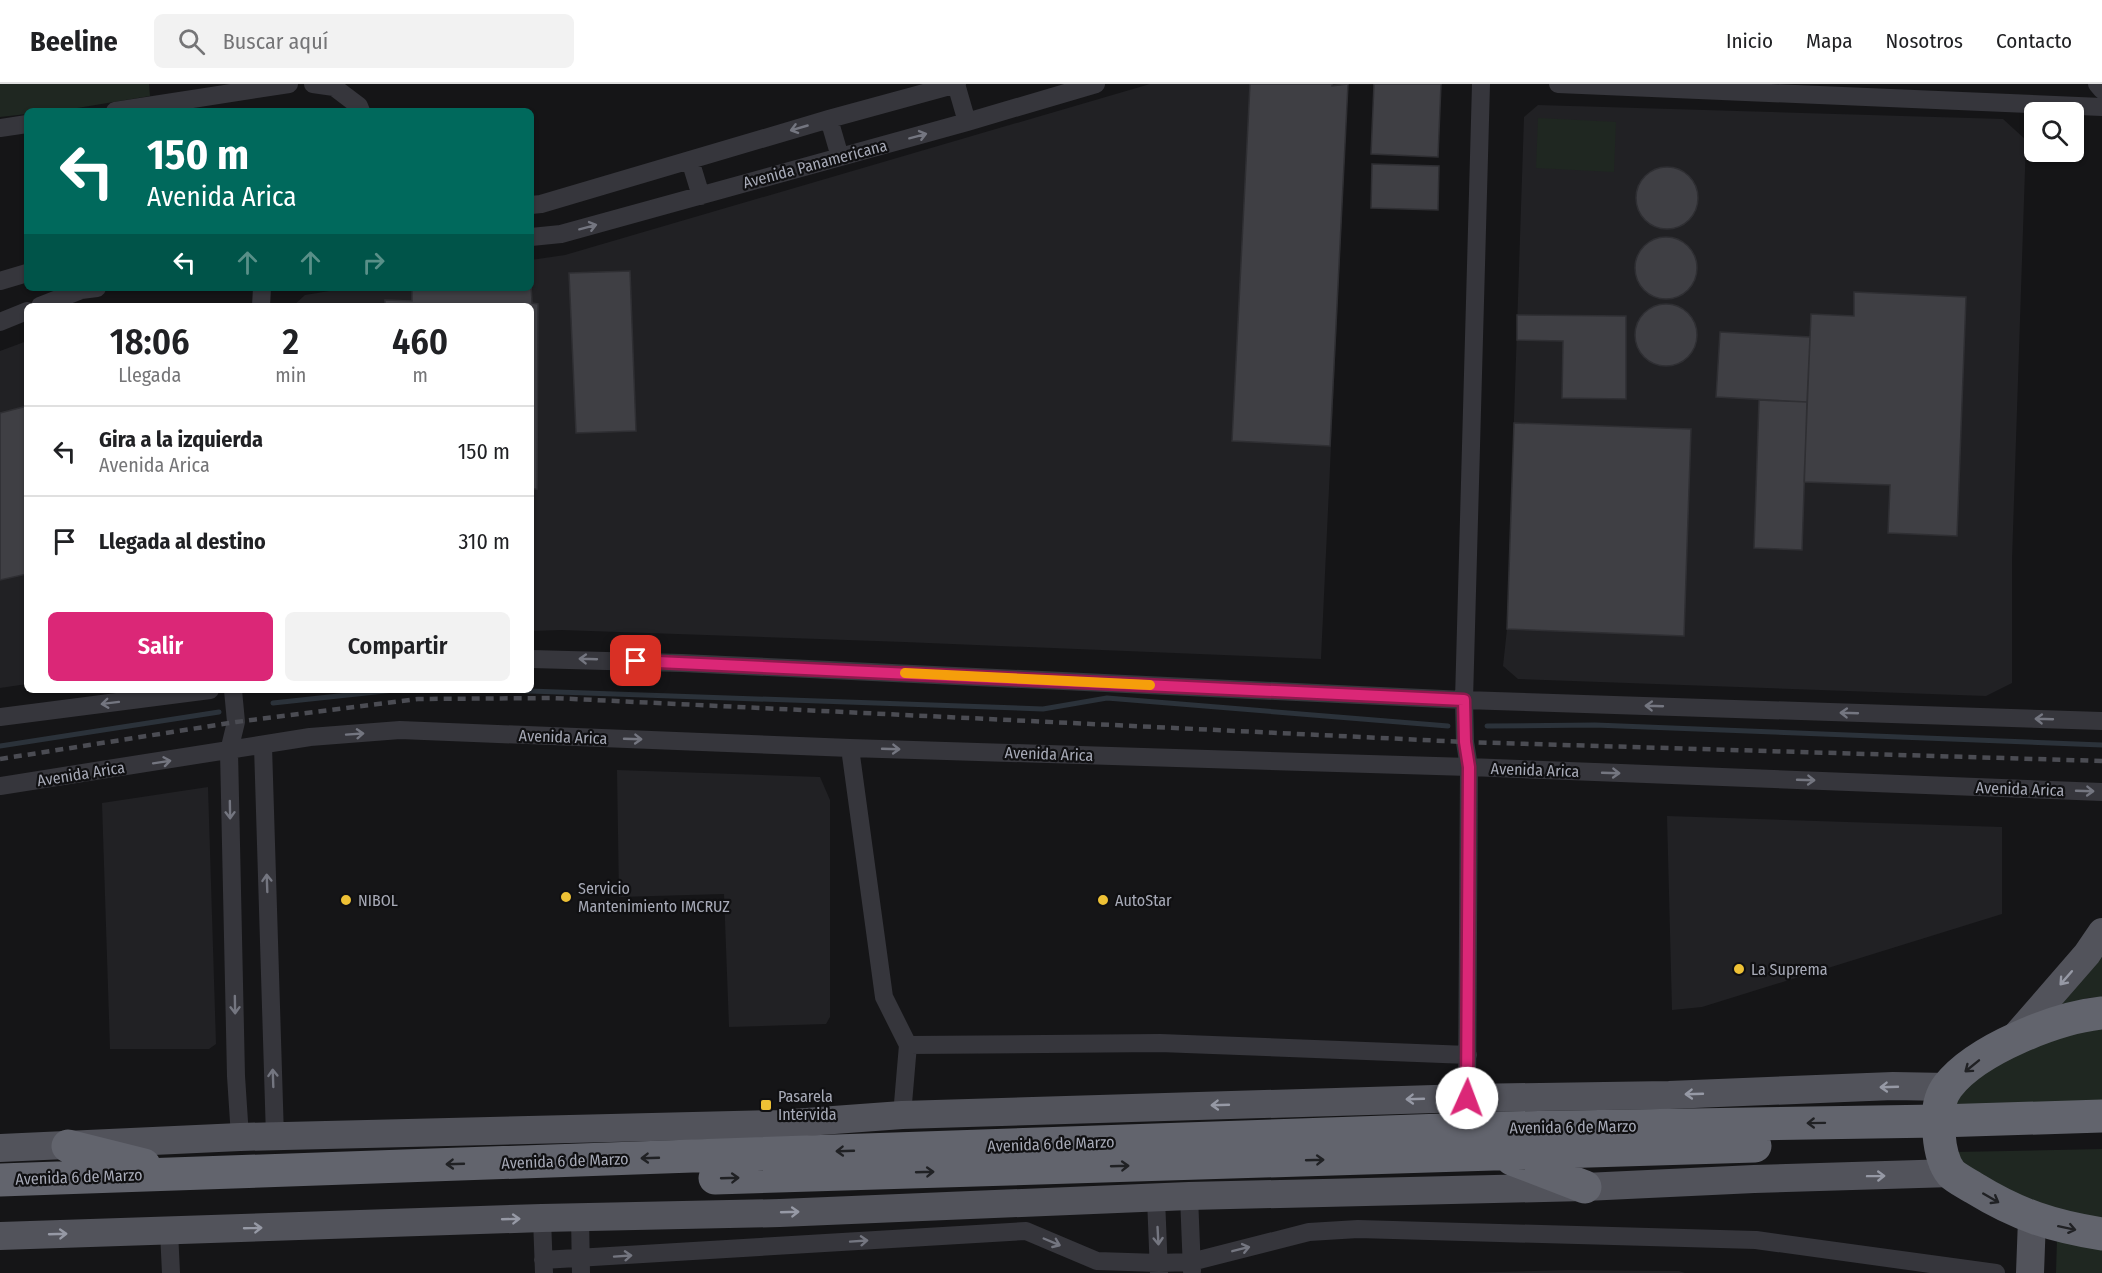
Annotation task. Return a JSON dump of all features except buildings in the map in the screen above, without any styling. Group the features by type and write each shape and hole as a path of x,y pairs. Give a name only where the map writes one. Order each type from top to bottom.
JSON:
{"highway":[{"path":"2102,1013 2059,1022 2014,1038 1974,1063 1948,1086 1939,1104 1939,1131 1943,1157 1952,1173 1994,1200 2032,1219 2064,1228 2102,1234"},
{"name":"Avenida 6 de Marzo","path":"0,1201 1499,1154 1939,1131 2102,1116"},
{"name":"Avenida 6 de Marzo","path":"0,1180 1489,1129 1939,1131 2102,1136"},
{"path":"68,1146 180,1174"},
{"path":"1499,1154 1585,1187"}],"main road":[{"path":"2014,1038 2087,954 2102,932"},
{"name":"Avenida 6 de Marzo","path":"0,1148 240,1137 779,1124 902,1115 1948,1086"},
{"path":"0,1236 542,1218 780,1213 1189,1196 1585,1187 1952,1173"},
{"path":"2030,1273 2032,1219"}],"street":[{"path":"134,108 289,84"},
{"path":"313,84 334,87 360,108"},
{"path":"540,236 536,204 957,84 967,122"},
{"path":"1467,1098 1469,767 1465,742 1464,700 1481,84"},
{"path":"1557,84 2102,107"},
{"path":"2097,84 2102,90"},
{"name":"Avenida Panamericana","path":"540,236 561,234 701,196 967,122 1090,85"},
{"path":"829,119 840,157"},
{"path":"0,128 24,124"},
{"path":"690,160 701,196"},
{"path":"0,281 24,274"},
{"path":"48,303 81,291"},
{"path":"0,322 24,312"},
{"path":"534,659 682,663 1464,700 2102,721"},
{"path":"0,717 187,693"},
{"path":"233,693 236,722 229,751 240,1137"},
{"name":"Avenida Arica","path":"0,786 310,737 400,730 850,748 1469,767 2102,792"},
{"path":"262,746 275,1137"},
{"path":"850,748 884,997 908,1045 902,1115"},
{"path":"908,1045 1160,1043 1468,1055"},
{"path":"1189,1196 1192,1267"},
{"path":"1156,1198 1159,1268"},
{"path":"580,1217 581,1266"},
{"path":"542,1218 544,1266 581,1266 1026,1231 1097,1261 1159,1268 1192,1267 1309,1232 1358,1229 1756,1240 1996,1273"},
{"path":"169,1231 171,1273"}],"shaded area":[{"path":"0,84 149,84 150,96 77,108 24,108 24,114 0,117"},
{"path":"1150,84 1348,84 1321,659 904,642 534,631 534,303 296,303 305,295 330,291 534,291 534,260 565,255"},
{"path":"1538,105 2003,119 2024,138 2025,162 2012,560 2012,683 1986,696 1518,679 1503,666 1507,629 1524,117"},
{"path":"1538,118 1616,122 1614,172 1536,168"},
{"path":"24,342 24,684 0,688 0,351"},
{"path":"617,770 820,777 830,800 830,1017 826,1024 729,1027 724,894 619,897"},
{"path":"208,787 216,1044 209,1049 110,1049 102,803"},
{"path":"1667,816 2002,827 2002,914 1702,1007 1672,1010"},
{"path":"2102,954 2102,997 2087,998 2052,1009"},
{"path":"2102,1024 2102,1103 1954,1108 1964,1088 1992,1065 2028,1048"},
{"path":"2102,1149 2102,1224 2053,1214 1961,1163 1954,1152"},
{"path":"2057,1239 2102,1246 2102,1273 2056,1273"},
{"path":"1568,1270 1679,1271 1685,1273 1459,1273"}],"waterway":[{"path":"534,691 1043,709 1107,698 1448,726"},
{"path":"273,703 366,693"},
{"path":"0,746 219,712"},
{"path":"1487,726 1595,725 2102,745"}],"railway":[{"path":"0,759 236,722 418,699 553,698 1465,742 2102,761"}],"slow traffic":[{"path":"905,673 1150,685"}],"place":[{"name":"Servicio Mantenimiento IMCRUZ","path":"566,897"},
{"name":"NIBOL","path":"346,900"},
{"name":"AutoStar","path":"1103,900"},
{"name":"La Suprema","path":"1739,969"},
{"name":"Pasarela Intervida","path":"766,1105"}],"route":[{"path":"636,661 1464,700 1465,742 1469,767 1467,1098"}]}
